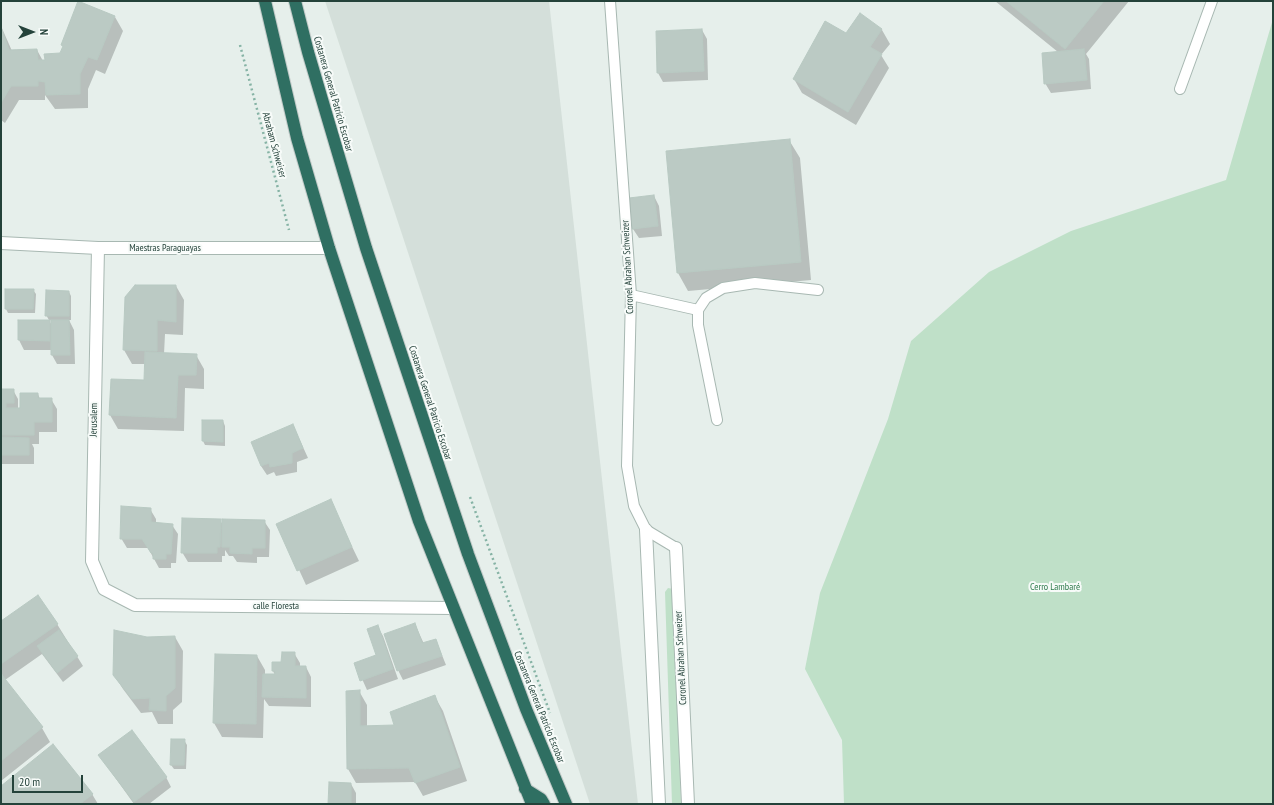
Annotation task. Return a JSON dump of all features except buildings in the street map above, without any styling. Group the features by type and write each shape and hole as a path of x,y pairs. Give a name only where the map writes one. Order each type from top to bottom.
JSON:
{"highway":[{"path":"265,1 297,138 329,248 419,521 452,608 532,804"},
{"name":"Costanera General Patricio Escobar","path":"295,1 308,52 366,248 468,554 526,709 566,804"},
{"path":"525,789 541,799 544,804"}],"street":[{"name":"Maestras Paraguayas","path":"1,243 98,248 329,248"},
{"name":"Jerusalem","path":"98,248 92,561 104,589"},
{"name":"Coronel Abrahan Schweizer","path":"646,530 659,804"},
{"name":"Coronel Abrahan Schweizer","path":"676,548 688,804"},
{"name":"calle Floresta","path":"104,589 136,605 452,608"}],"lane":[{"name":"Coronel Abrahan Schweizer","path":"610,1 632,296 627,466 634,506 646,530 676,548"},
{"path":"1180,89 1212,1"},
{"path":"717,420 698,325 698,310 706,298 723,288 755,282 818,290"},
{"path":"632,296 698,310"}],"path":[{"name":"Abraham Schweiser","path":"240,45 293,248"}],"shaded area":[{"path":"325,1 549,1 638,804 590,804"}],"green space":[{"name":"Cerro Lambaré","path":"1273,19 1273,804 844,804 842,740 805,669 820,593 888,419 911,341 989,272 1071,231 1226,180"},
{"path":"668,588 673,589 674,592 681,804 672,804 665,592"}]}
